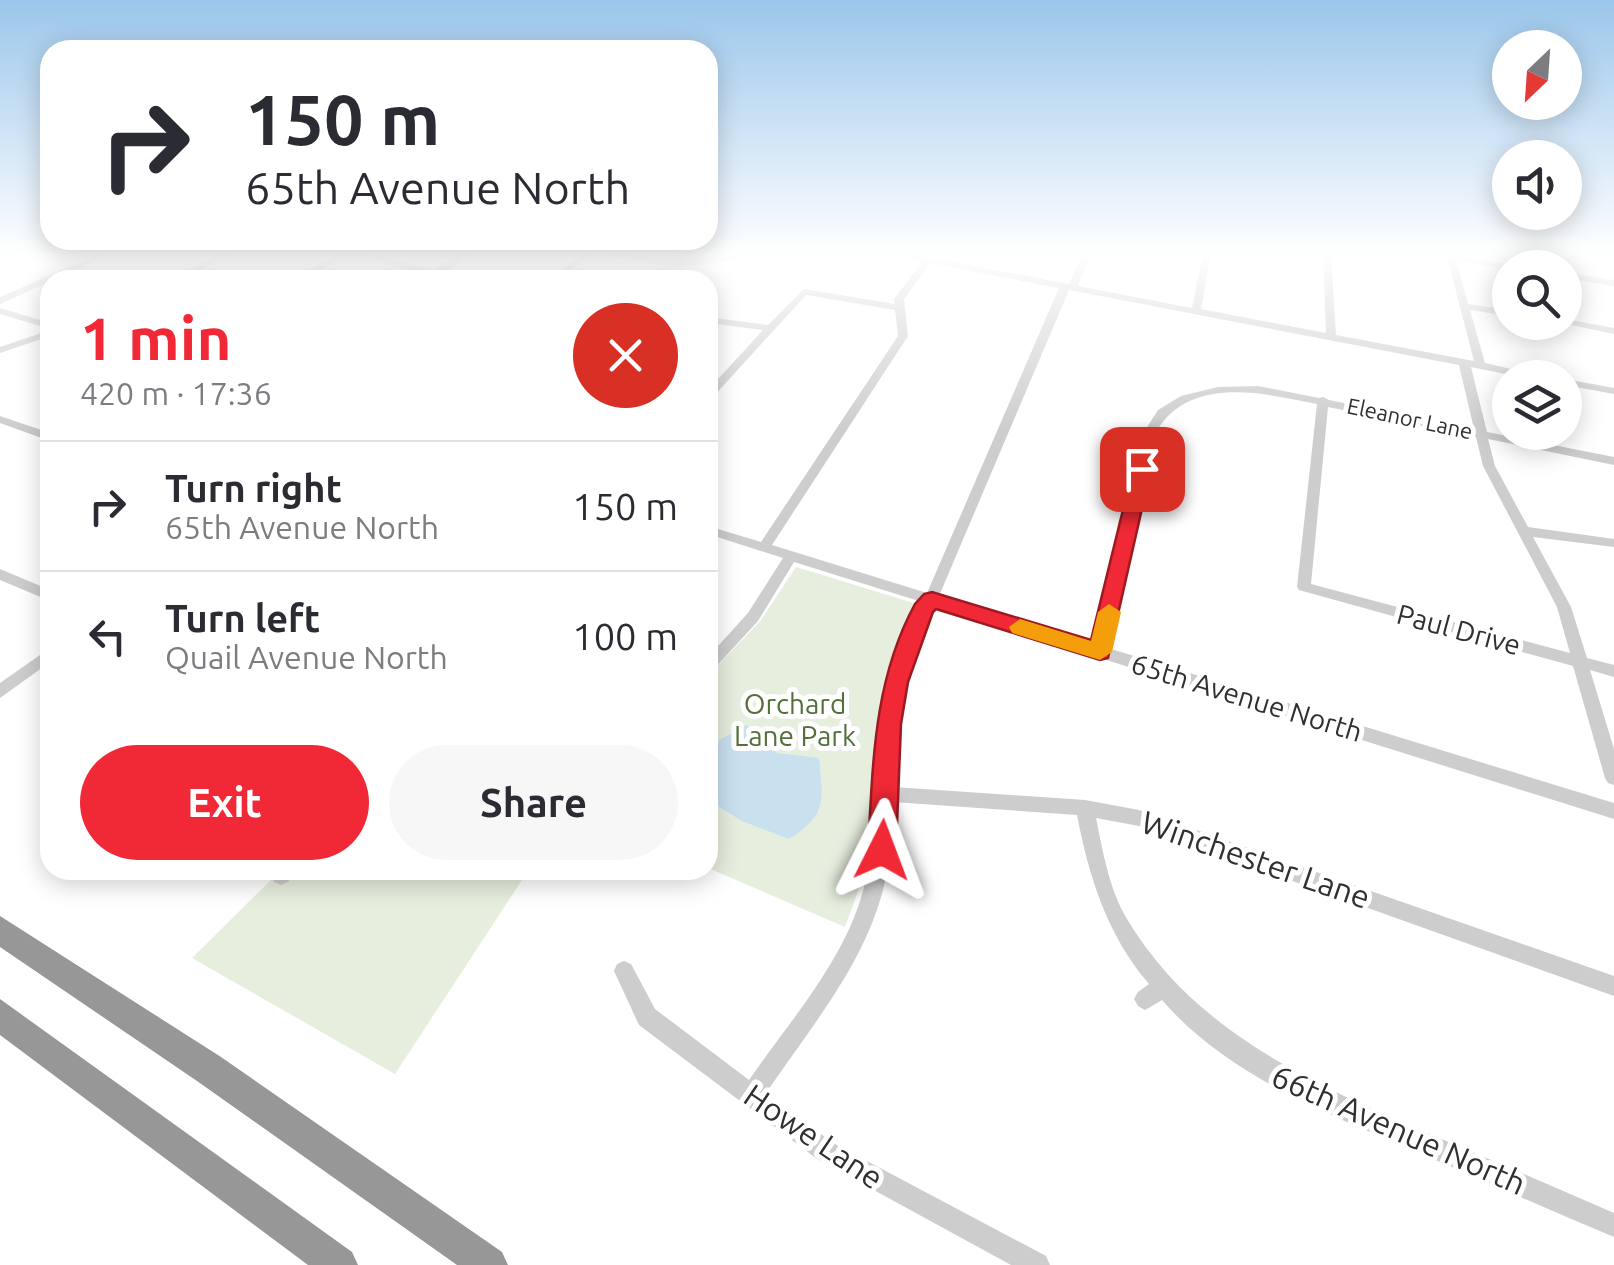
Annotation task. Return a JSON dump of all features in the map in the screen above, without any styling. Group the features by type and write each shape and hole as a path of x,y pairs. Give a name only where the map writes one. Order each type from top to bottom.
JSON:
{"highway":[{"path":"0,930 489,1265"},
{"path":"0,1015 339,1265"},
{"path":"0,1024 149,1123"}],"street":[{"path":"3,312 40,326"},
{"path":"718,385 784,312"},
{"path":"764,547 903,336 900,312"},
{"path":"751,1096 855,934 872,892 882,850 888,724 908,644 932,600 1058,312"},
{"path":"1201,312 1492,368"},
{"path":"1330,312 1331,337"},
{"path":"1467,312 1480,432 1488,466 1564,607 1614,778"},
{"path":"718,321 768,328"},
{"path":"1582,325 1614,331"},
{"path":"0,350 40,334"},
{"path":"1100,652 1150,432 1162,412 1200,393 1188,384"},
{"path":"1582,385 1614,391"},
{"name":"Eleanor Lane","path":"1200,393 1258,390 1323,400 1614,461"},
{"name":"Paul Drive","path":"1323,400 1304,587 1614,671"},
{"path":"0,419 40,434"},
{"path":"1524,531 1614,543"},
{"name":"65th Avenue North","path":"718,533 1614,810"},
{"path":"718,655 753,617 792,556"},
{"path":"0,574 40,592"},
{"path":"0,692 40,662"},
{"name":"Winchester Lane","path":"884,794 1086,808 1176,828 1614,986"},
{"name":"66th Avenue North","path":"1086,808 1103,886 1154,993 1272,1074 1614,1225"},
{"name":"Howe Lane","path":"624,971 646,1018 824,1151 1037,1265"}],"green space":[{"name":"Orchard Lane Park","path":"796,567 917,604 886,681 869,861 845,927 718,872 718,665 761,620"},
{"path":"271,880 522,880 395,1074 192,958"}],"water":[{"path":"747,725 777,753 819,758 822,796 811,822 789,839 742,821 718,806 718,741"}],"slow traffic":[{"path":"1020,627 1100,652 1109,612"}],"route":[{"path":"882,850 888,724 896,682 923,610 932,600 1100,652 1142,469"}]}
